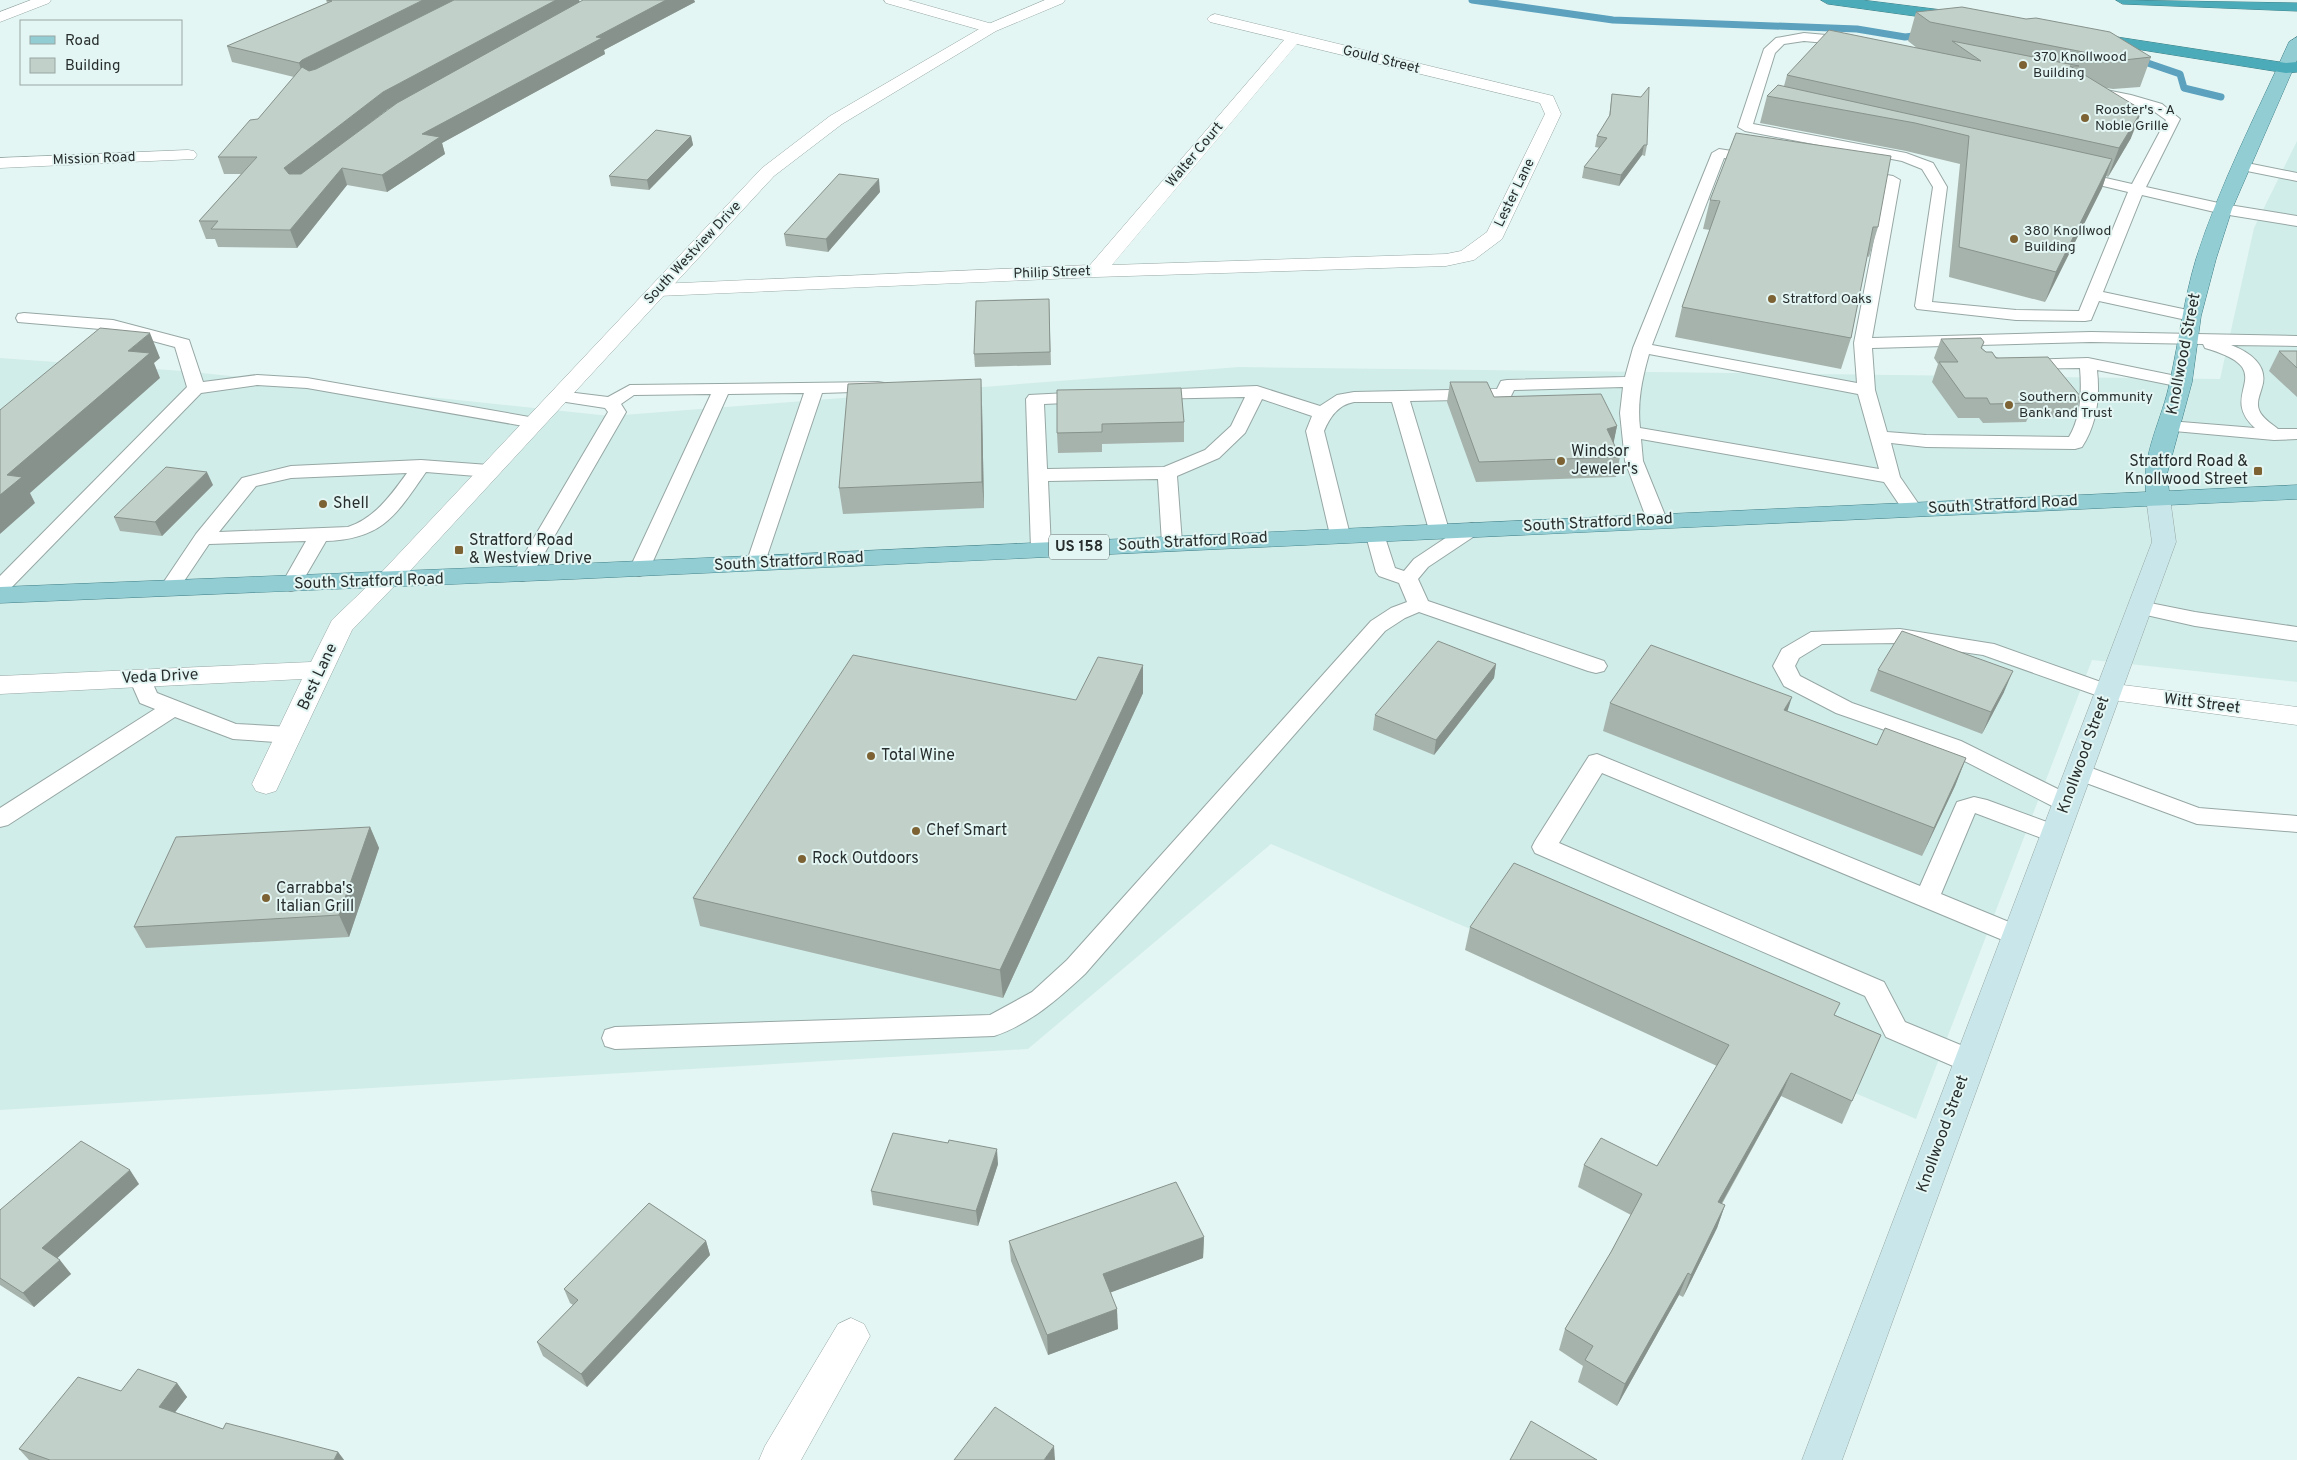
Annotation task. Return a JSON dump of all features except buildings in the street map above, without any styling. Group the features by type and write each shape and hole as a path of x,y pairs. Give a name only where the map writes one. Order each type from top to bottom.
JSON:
{"highway":[{"path":"1828,0 1973,20"},
{"path":"2123,0 2297,6"},
{"path":"2078,36 2292,67"}],"main road":[{"name":"Knollwood Street","path":"1822,1460 2164,542 2155,474 2181,382 2191,316 2206,259 2223,209 2242,166 2292,67 2297,42"},
{"name":"South Stratford Road","path":"0,595 639,570 1375,532 2297,492"}],"street":[{"path":"0,17 44,0"},
{"path":"890,0 991,28"},
{"name":"South Westview Drive","path":"386,581 768,172 836,120 991,28 1058,0"},
{"name":"Gould Street","path":"1215,19 1547,100"},
{"name":"Walter Court","path":"1096,271 1293,39"},
{"name":"Lester Lane","path":"1446,260 1467,256 1494,235 1553,114 1547,100"},
{"name":"Mission Road","path":"0,163 188,155"},
{"name":"Philip Street","path":"658,290 1096,271 1446,260"},
{"name":"Best Lane","path":"266,784 341,626 386,581"},
{"name":"Veda Drive","path":"0,685 321,670"},
{"name":"Witt Street","path":"2107,692 2297,716"},
{"path":"779,1460 851,1336"}],"lane":[{"path":"1804,36 1837,40 2131,99 2157,107 2173,119 2137,189 2085,316 2016,314 1923,306 1940,187 1928,166 1906,157 1745,127 1758,103 1769,52 1780,41 1804,36"},
{"path":"1657,520 1634,461 1629,413 1632,382 1642,348 1720,153 1778,162"},
{"path":"2242,166 2297,177"},
{"path":"1835,171 1893,180 1863,343 1866,390 1891,477 1912,509"},
{"path":"2060,172 2223,209 2297,221"},
{"path":"2093,294 2191,316"},
{"path":"24,318 113,325 183,344 196,388"},
{"path":"1863,343 2091,337 2297,341"},
{"path":"2188,338 2231,350 2244,358 2251,366 2255,379 2248,402 2250,412 2274,434"},
{"path":"1642,348 1866,390"},
{"path":"1881,437 1926,442 2075,443 2085,429 2091,385 2088,362"},
{"path":"2004,366 2088,362 2181,382"},
{"path":"0,588 196,388 257,380 307,383 423,406 535,422"},
{"path":"1340,534 1315,431 1322,413 1343,399 1504,394 1506,386 1632,382"},
{"path":"559,396 611,403 630,390 721,391 891,387"},
{"path":"756,564 814,389"},
{"path":"639,570 721,391"},
{"path":"1132,396 1257,391 1322,413"},
{"path":"1040,475 1167,473 1212,454 1239,429 1257,391"},
{"path":"1041,549 1040,475 1035,399 1102,396"},
{"path":"1400,396 1439,530"},
{"path":"522,575 617,412 611,403"},
{"path":"2169,426 2297,434"},
{"path":"1631,432 1891,477"},
{"path":"203,538 354,532 374,524 386,512 422,466"},
{"path":"169,589 203,538 249,482 291,472 422,466 489,471"},
{"path":"1167,473 1172,543"},
{"path":"1408,579 1421,563 1472,529"},
{"path":"1375,532 1386,572 1408,579 1419,605"},
{"path":"291,585 319,534"},
{"path":"615,1038 994,1025 1041,1000 1076,968 1378,626 1398,613 1419,605 1596,666"},
{"path":"2140,607 2195,619 2297,634"},
{"path":"2066,803 1953,746 1844,708 1792,681 1784,666 1790,654 1818,637 1900,636 1986,649 2107,692"},
{"path":"140,678 148,698 172,708 233,731 290,735"},
{"path":"0,819 172,708"},
{"path":"1970,1062 1895,1029 1875,989 1544,847 1597,762 2017,936"},
{"path":"2078,771 2197,816 2297,824"},
{"path":"1927,899 1965,808 1974,804 2055,834"}],"shaded area":[{"path":"2297,141 2297,682 2092,660 1916,1119 1271,844 1028,1049 0,1110 0,358 183,371 610,416 1239,367 2220,379 2254,228"}],"waterway":[{"path":"1472,0 1613,20 1857,29 1905,37 1922,35"},
{"path":"2136,59 2180,74 2184,88 2221,97"}],"place":[{"name":"370 Knollwood Building","path":"2023,65"},
{"name":"Rooster's - A Noble Grille","path":"2085,118"},
{"name":"380 Knollwod Building","path":"2014,239"},
{"name":"Stratford Oaks","path":"1772,299"},
{"name":"Southern Community Bank and Trust","path":"2009,405"},
{"name":"Windsor Jeweler's","path":"1561,461"},
{"name":"Stratford Road & Knollwood Street","path":"2258,471"},
{"name":"Shell","path":"323,504"},
{"name":"Stratford Road & Westview Drive","path":"459,550"},
{"name":"Total Wine","path":"871,756"},
{"name":"Chef Smart","path":"916,831"},
{"name":"Rock Outdoors","path":"802,859"},
{"name":"Carrabba's Italian Grill","path":"266,898"}]}
